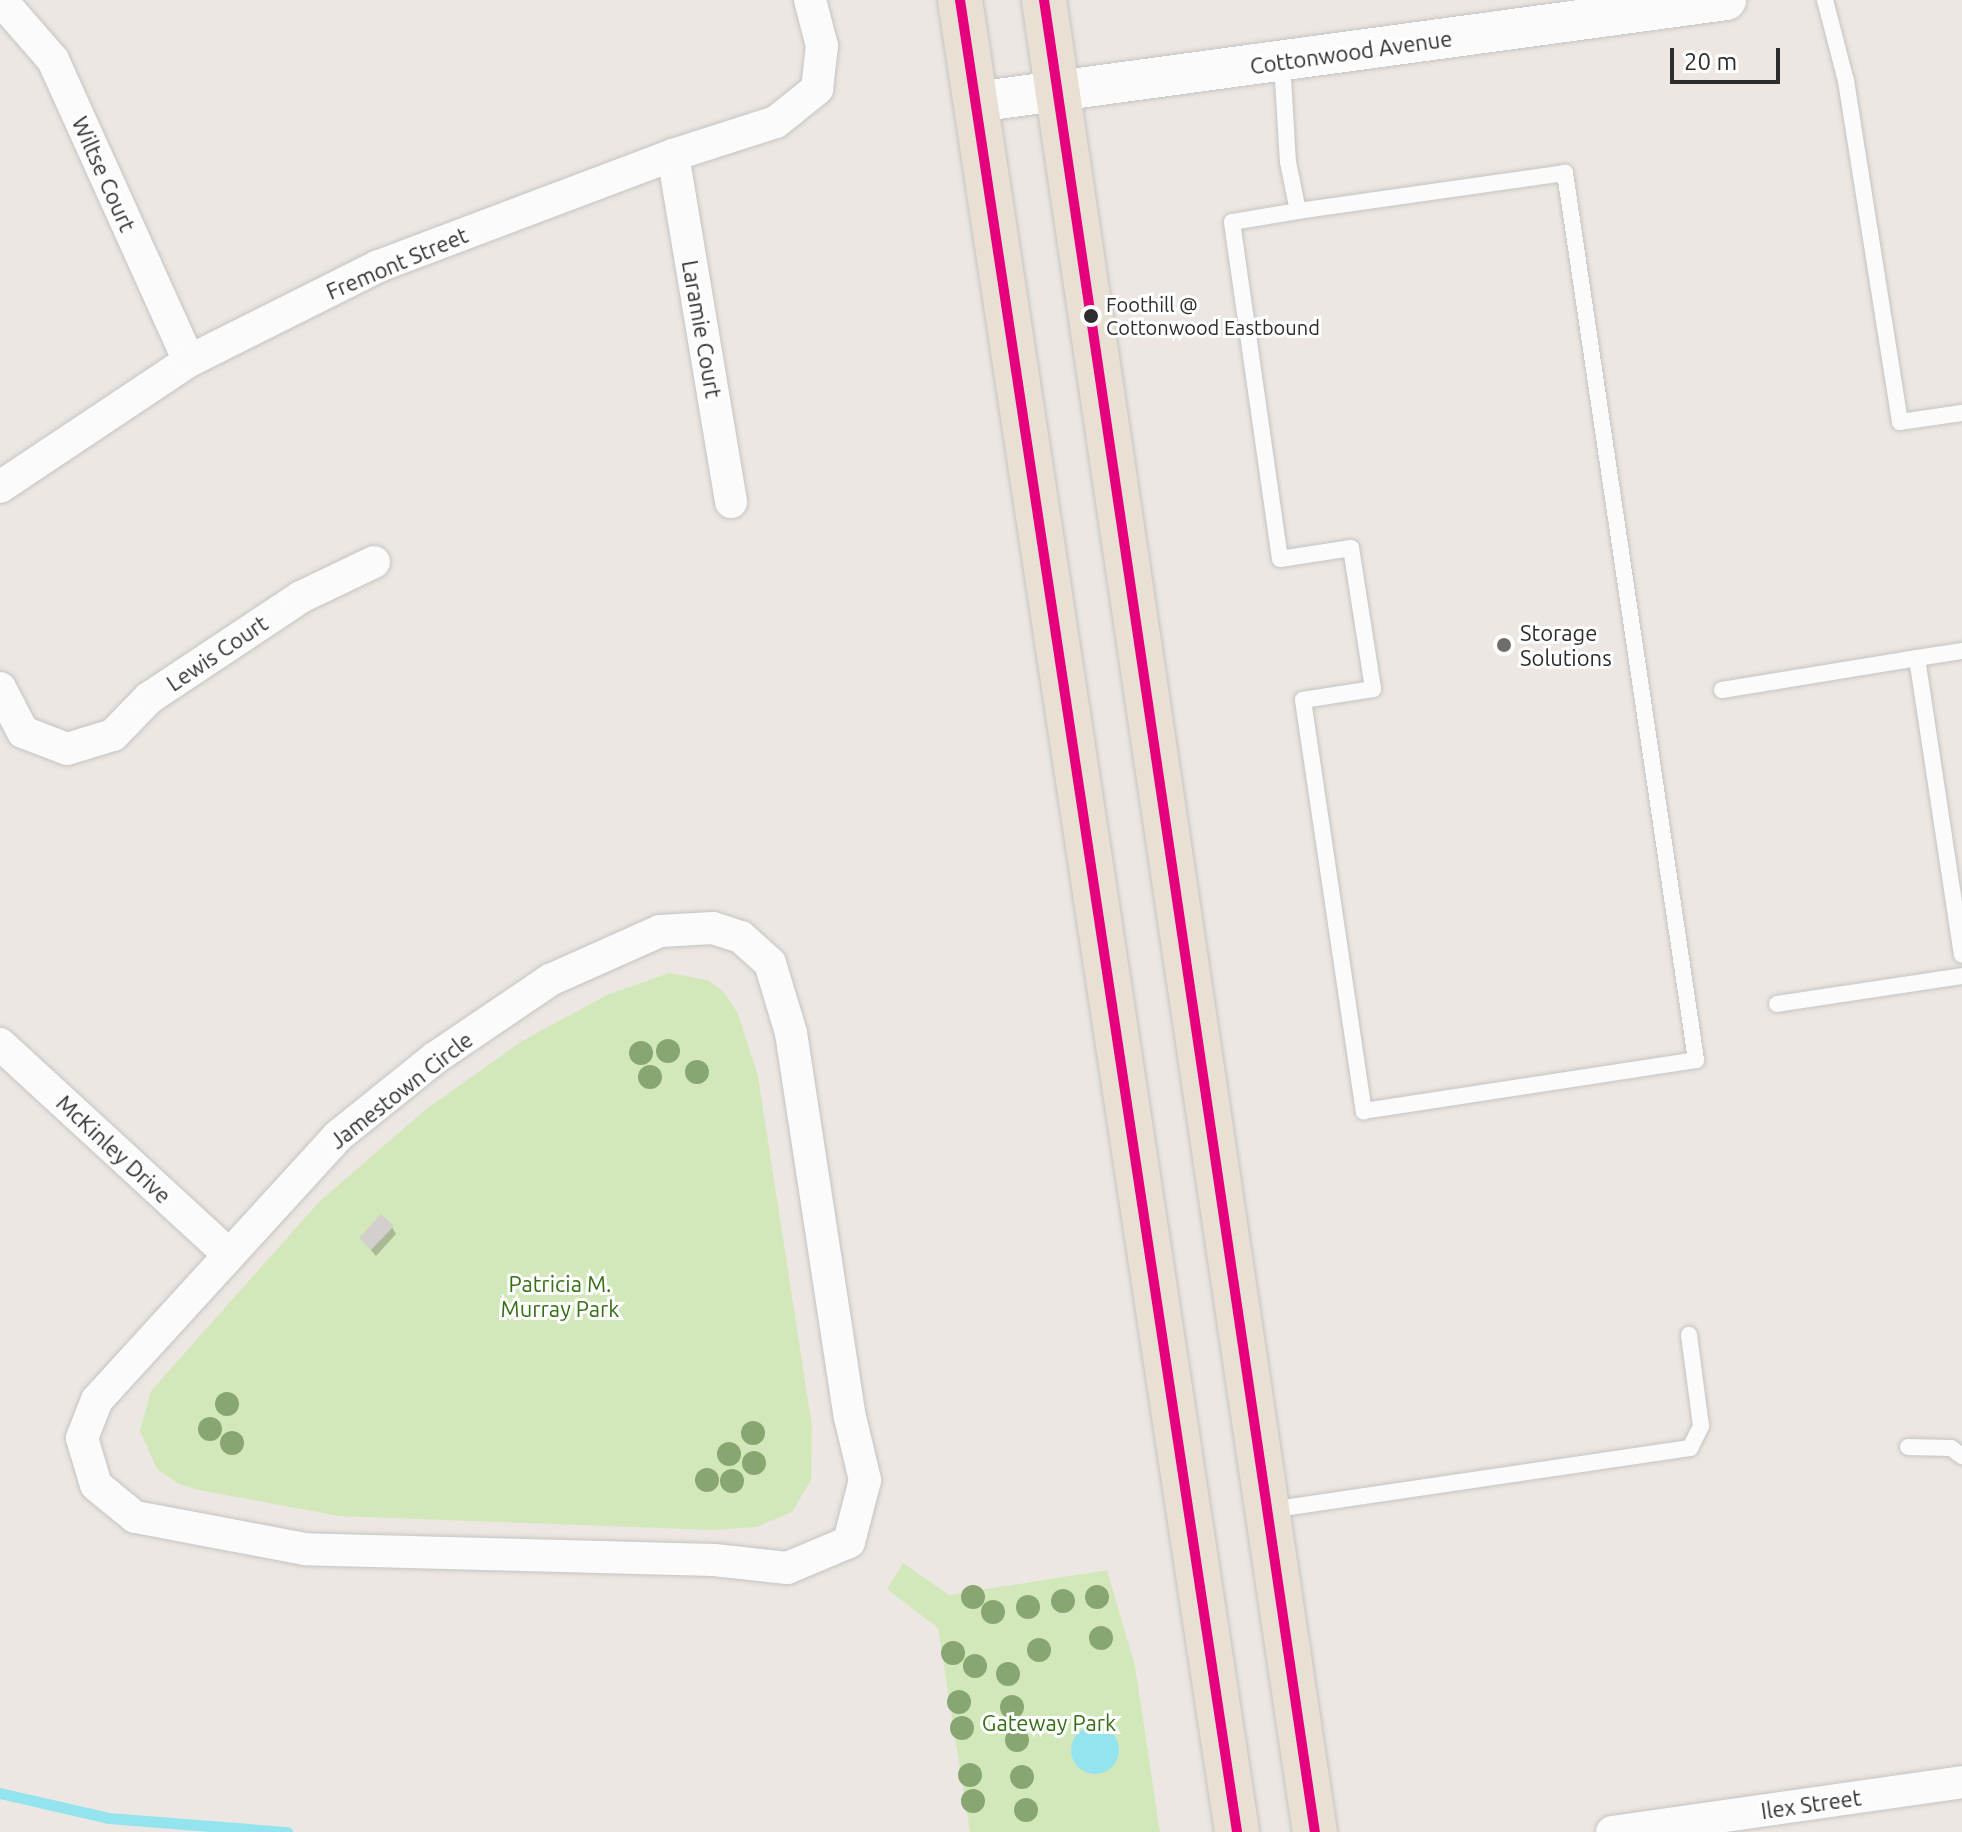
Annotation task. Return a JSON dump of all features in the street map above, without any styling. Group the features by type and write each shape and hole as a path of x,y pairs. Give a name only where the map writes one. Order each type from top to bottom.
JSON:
{"main road":[{"path":"960,0 1237,1832"},
{"path":"1044,0 1315,1832"}],"street":[{"name":"Wiltse Court","path":"1,0 53,60 189,361"},
{"name":"Fremont Street","path":"0,487 189,361 379,266 673,155 776,122 817,89 822,46 810,0"},
{"name":"Cottonwood Avenue","path":"976,102 1726,0"},
{"name":"Laramie Court","path":"673,155 731,502"},
{"name":"Lewis Court","path":"0,688 23,732 67,749 113,735 149,698 289,605 374,562"},
{"name":"Jamestown Circle","path":"713,928 741,937 770,963 791,1033 850,1417 865,1480 849,1542 787,1568 714,1560 305,1549 135,1517 96,1485 82,1438 97,1400 227,1253 338,1136 435,1058 550,980 660,931 713,928"},
{"name":"McKinley Drive","path":"0,1044 227,1253"},
{"name":"Ilex Street","path":"1612,1832 1962,1782"}],"lane":[{"path":"1825,0 1846,81 1900,422 1962,413"},
{"path":"1282,62 1288,162 1298,211"},
{"path":"1565,173 1696,1060 1364,1111 1303,700 1373,689 1351,548 1280,559 1232,222 1298,211 1565,173"},
{"path":"1722,690 1962,651"},
{"path":"1917,658 1962,955"},
{"path":"1777,1004 1962,976"},
{"path":"1268,1511 1690,1448 1701,1426 1689,1335"},
{"path":"1908,1447 1951,1448 1962,1456"}],"green space":[{"name":"Patricia M. Murray Park","path":"669,973 708,980 724,992 738,1014 758,1076 812,1426 811,1480 792,1512 757,1527 713,1530 339,1516 199,1490 179,1484 157,1469 140,1431 151,1391 319,1202 425,1110 522,1041 607,995"},
{"name":"Gateway Park","path":"903,1563 949,1595 1107,1570 1135,1666 1160,1832 970,1832 938,1628 887,1589"}],"water":[{"path":"1095,1726 1104,1727 1112,1733 1118,1741 1118,1759 1112,1767 1104,1773 1095,1774 1086,1773 1078,1767 1072,1759 1071,1750 1072,1741 1078,1733 1086,1727"}],"building":[{"path":"381,1214 394,1226 371,1250 359,1238"}],"waterway":[{"path":"0,1793 108,1818 287,1832"}],"transit line":[{"path":"960,0 1237,1832"},
{"path":"1044,0 1315,1832"}],"place":[{"name":"Foothill @ Cottonwood Eastbound","path":"1091,316"},
{"name":"Storage Solutions","path":"1504,645"}]}
